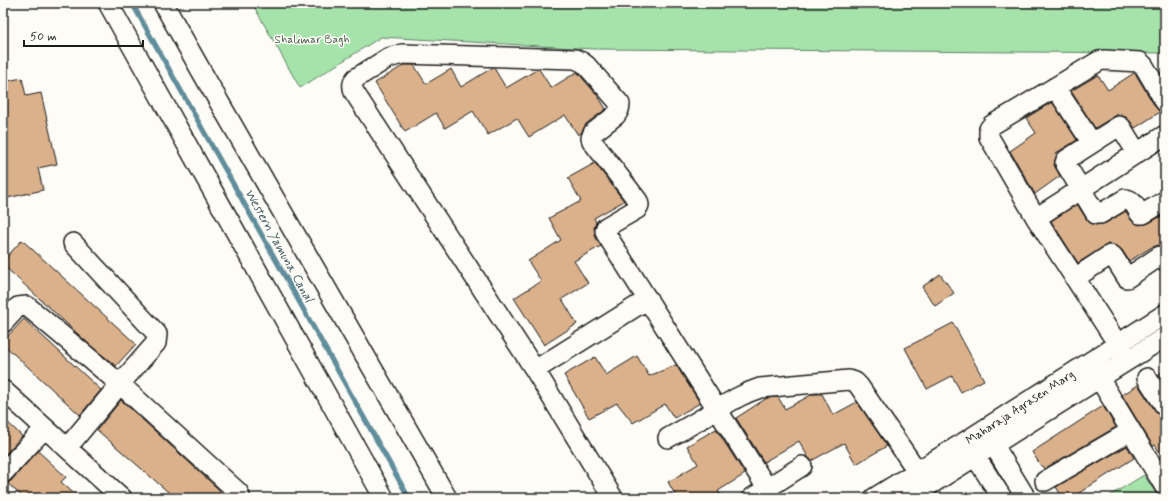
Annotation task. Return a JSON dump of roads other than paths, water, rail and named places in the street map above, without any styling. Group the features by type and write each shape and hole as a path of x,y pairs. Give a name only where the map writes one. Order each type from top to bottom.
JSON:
{"street":[{"path":"108,3 384,498"},
{"path":"163,3 447,498"},
{"path":"613,498 534,370 354,92 352,86 356,78 388,58 402,54 575,59 582,62 620,104 619,111 616,115 593,133 591,138 592,141 639,205 637,209 606,227 605,231 717,410 760,493 802,466"},
{"path":"1128,360 1036,218 988,133 992,125 1099,61 1110,59 1140,62 1144,66 1165,102"},
{"path":"1055,87 1092,143"},
{"path":"1137,153 1119,126 1066,160 1065,163 1097,215 1125,198 1128,198 1131,201 1140,214 1143,214 1165,201"},
{"path":"1036,218 1165,135"},
{"path":"67,448 156,343 157,334 73,243"},
{"path":"1075,278 1110,255 1113,256 1128,278 1160,256 1165,261"},
{"path":"534,370 648,299"},
{"path":"3,323 18,307 28,306 120,384 238,492 240,496 239,498"},
{"name":"Maharaja Agrasen Marg","path":"989,438 1118,344 1163,320"},
{"name":"Maharaja Agrasen Marg","path":"909,498 928,486 971,449 1099,378 1165,337"},
{"path":"1099,378 1164,483"},
{"path":"1147,378 1165,406"},
{"path":"668,438 717,410 736,397 760,388 849,380 859,386 928,486"},
{"path":"3,390 122,498"},
{"path":"3,473 45,428"},
{"path":"1045,481 1131,431"},
{"path":"989,438 1026,498"},
{"path":"971,449 1002,498"},
{"name":"Maharaja Agrasen Marg","path":"874,498 917,470 971,449"}],"waterway":[{"name":"Western Yamuna Canal","path":"132,3 409,498"}],"park label":[{"name":"Shalimar Bagh","path":"312,39"}]}
